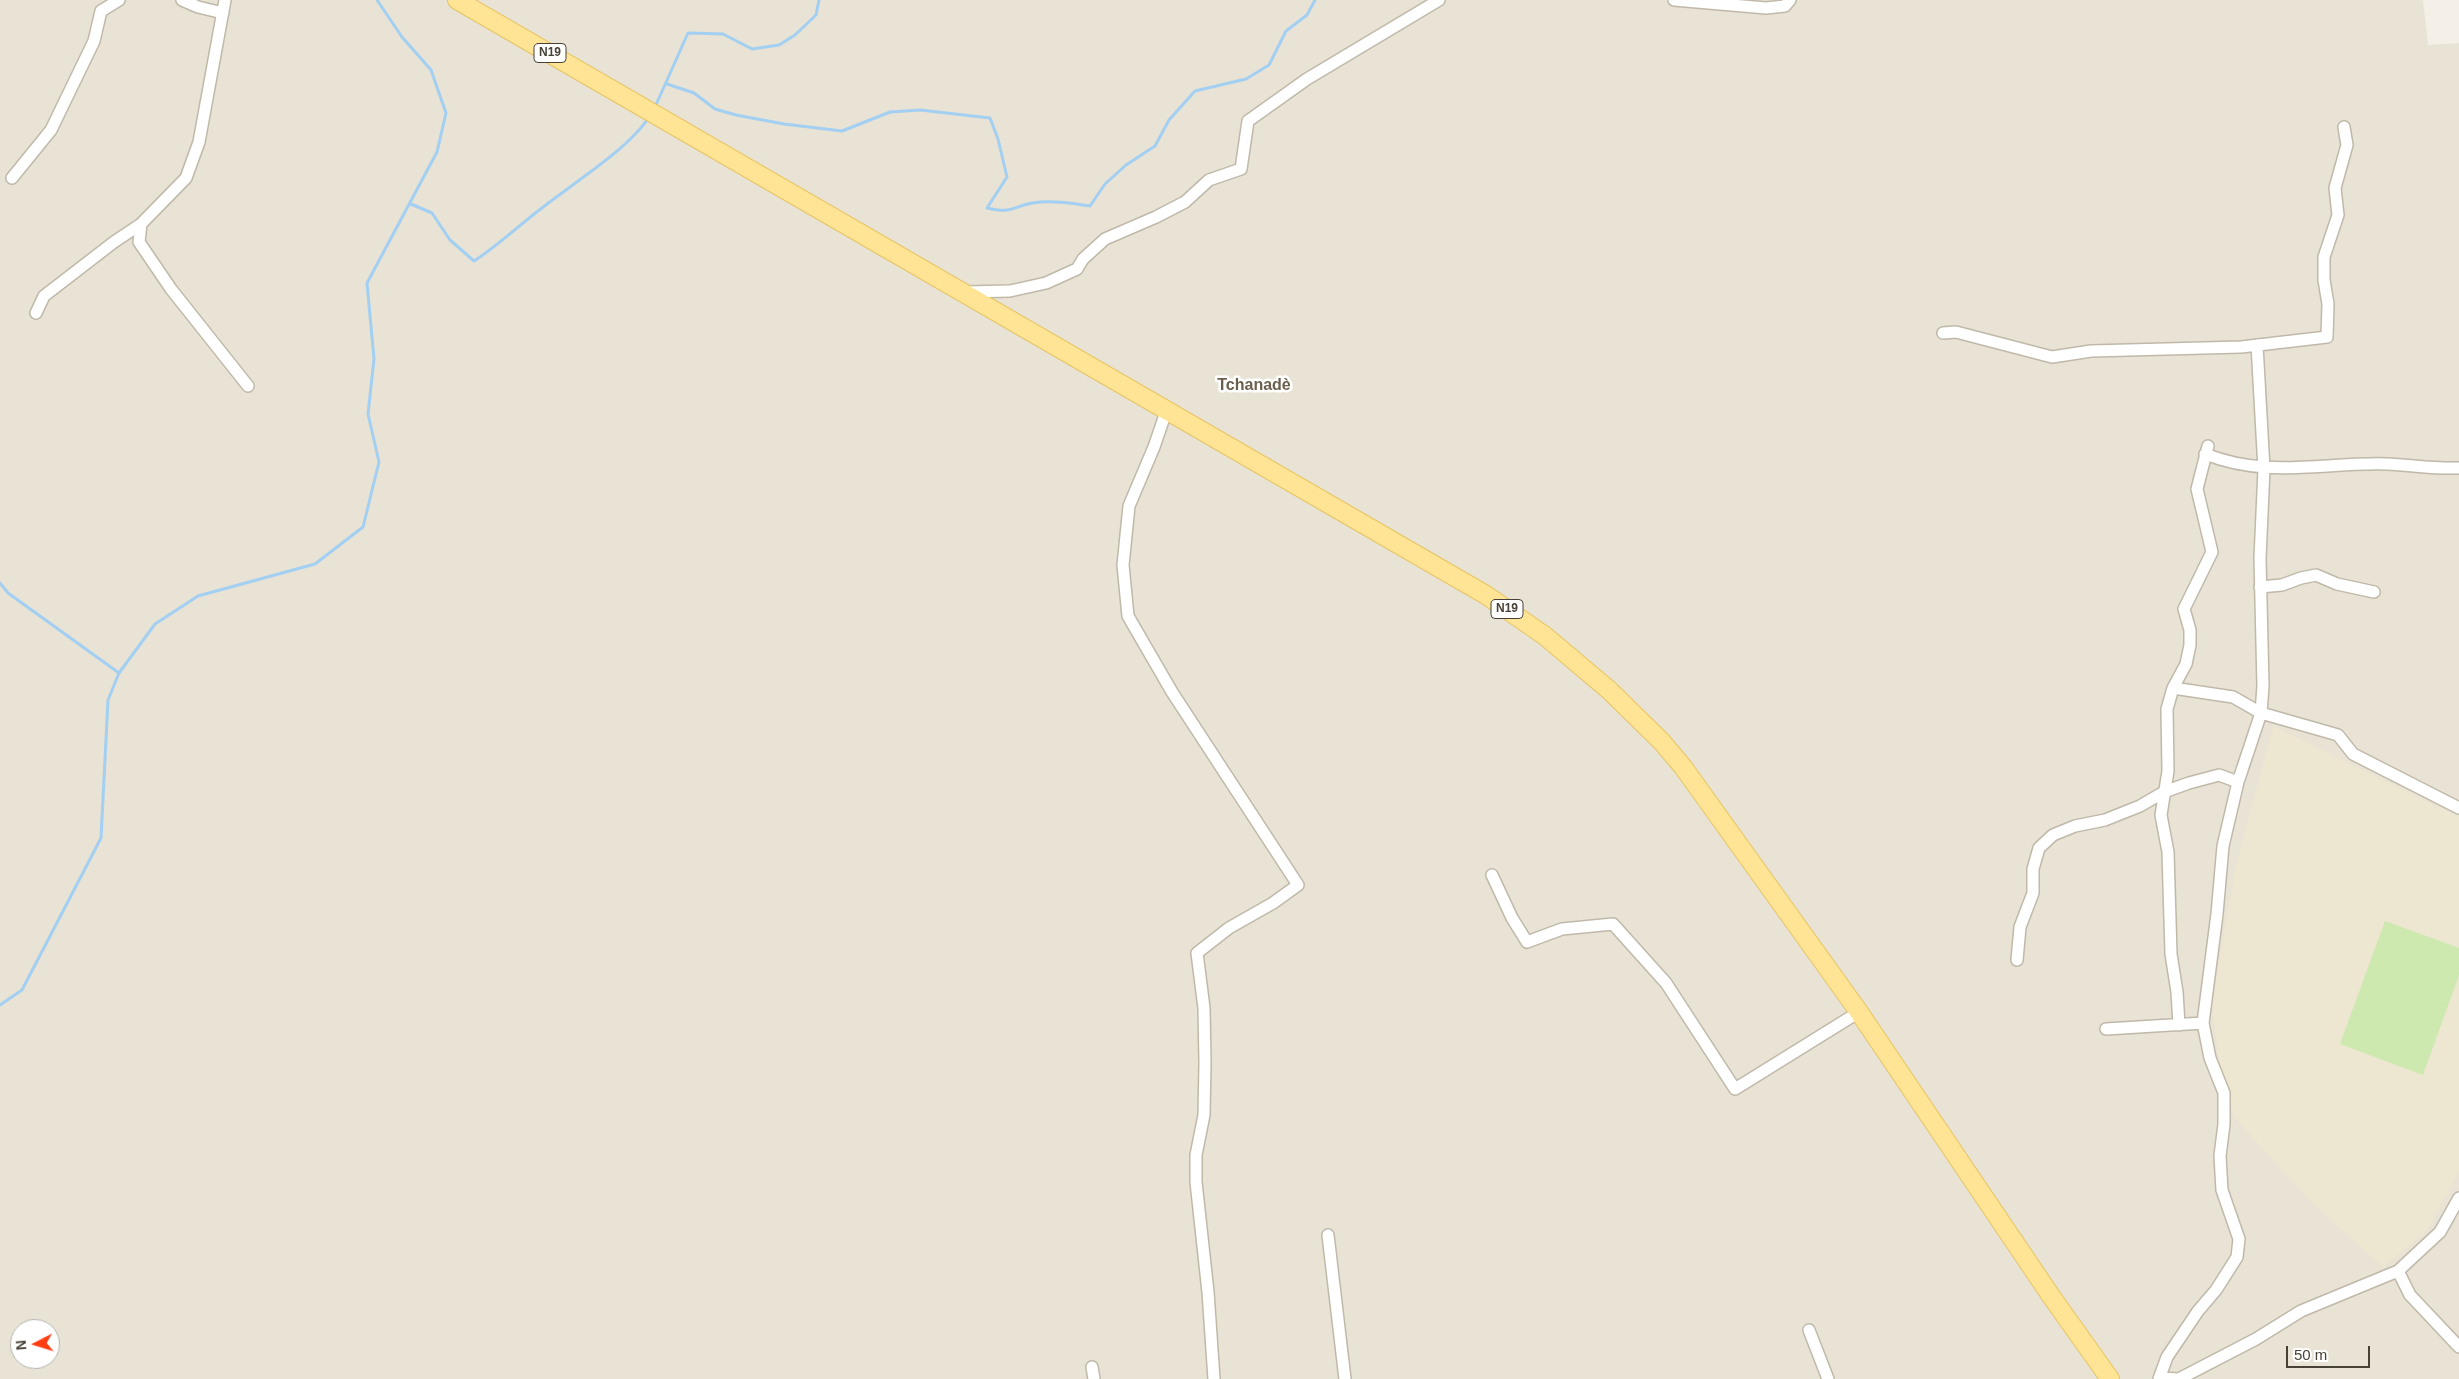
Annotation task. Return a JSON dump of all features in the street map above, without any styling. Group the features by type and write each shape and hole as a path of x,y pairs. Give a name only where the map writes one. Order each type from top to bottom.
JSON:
{"main road":[{"name":"N19","path":"457,0 1486,595 1545,636 1590,673 1662,742 1682,767 1859,1012 2056,1304 2110,1379"}],"street":[{"path":"12,178 51,130 94,41 101,11 119,0"},
{"path":"182,0 223,14"},
{"path":"36,313 44,296 106,248 141,224 186,178 199,142 225,0"},
{"path":"964,292 1010,291 1046,283 1077,269 1083,259 1105,239 1185,202 1209,180 1241,169 1248,121 1307,79 1439,0"},
{"path":"1674,0 1766,8 1785,6 1790,0"},
{"path":"1943,333 1956,332 2052,357 2091,351 2207,349 2327,337 2328,304 2324,280 2324,257 2338,215 2335,188 2347,146 2344,127"},
{"path":"141,224 139,242 171,289 248,386"},
{"path":"2257,345 2264,469 2260,587 2263,686 2261,713 2238,782 2223,846 2217,914 2203,1023 2210,1058 2224,1093 2222,1190 2240,1239 2237,1257 2216,1290 2198,1311 2167,1357 2160,1379 2179,1379 2256,1339 2301,1311 2398,1271 2440,1232 2459,1198"},
{"path":"1167,410 1154,447 1129,506 1123,565 1128,616 1172,692 1298,885 1273,903 1229,928 1197,953 1204,1008 1205,1063 1204,1115 1196,1155 1196,1182 1208,1292 1214,1379"},
{"path":"2179,1024 2177,992 2171,954 2168,852 2161,815 2168,771 2167,709 2173,688 2186,664 2190,644 2190,630 2184,609 2212,552 2197,488 2207,450 2240,465 2264,469 2387,464 2436,469 2459,468"},
{"path":"2260,587 2282,585 2316,575 2337,584 2374,592"},
{"path":"2173,688 2233,697 2261,713 2338,735 2353,754 2459,808"},
{"path":"2018,960 2020,927 2033,893 2033,869 2039,848 2053,835 2075,826 2105,820 2140,806 2164,792 2219,775 2238,782"},
{"path":"1492,875 1512,918 1527,942 1562,929 1613,924 1666,983 1735,1089 1859,1012"},
{"path":"2106,1029 2203,1023"},
{"path":"1328,1234 1345,1379"},
{"path":"2398,1271 2410,1295 2459,1348"},
{"path":"1809,1330 1828,1379"},
{"path":"1092,1367 1094,1379"}],"shaded area":[{"path":"0,0 2423,0 2428,45 2459,43 2459,1379 0,1379"},
{"path":"2273,726 2459,817 2459,1172 2427,1231 2383,1267 2308,1199 2234,1117 2221,1077 2212,1004 2235,870"}],"green space":[{"path":"2385,921 2459,948 2459,975 2423,1075 2340,1044"}],"waterway":[{"path":"0,1005 22,990 101,838 108,700 119,673 155,624 198,596 315,564 363,527 379,462 368,414 374,359 367,283 437,152 446,113 431,70 402,37 377,0"},
{"path":"655,107 688,33 723,34 752,49 779,45 795,35 816,15 819,0"},
{"path":"667,84 694,93 715,109 736,115 784,124 842,131 890,112 920,110 990,118 998,139 1007,177 987,208 1007,210 1032,203 1047,202 1090,206 1105,184 1126,165 1155,146 1169,120 1195,91 1246,79 1269,65 1286,31 1307,15 1315,0"},
{"path":"411,204 432,213 450,240 474,261 598,167 627,142 649,117"},
{"path":"0,583 8,593 119,673"}],"district":[{"name":"Tchanadè","path":"1254,386"}]}
